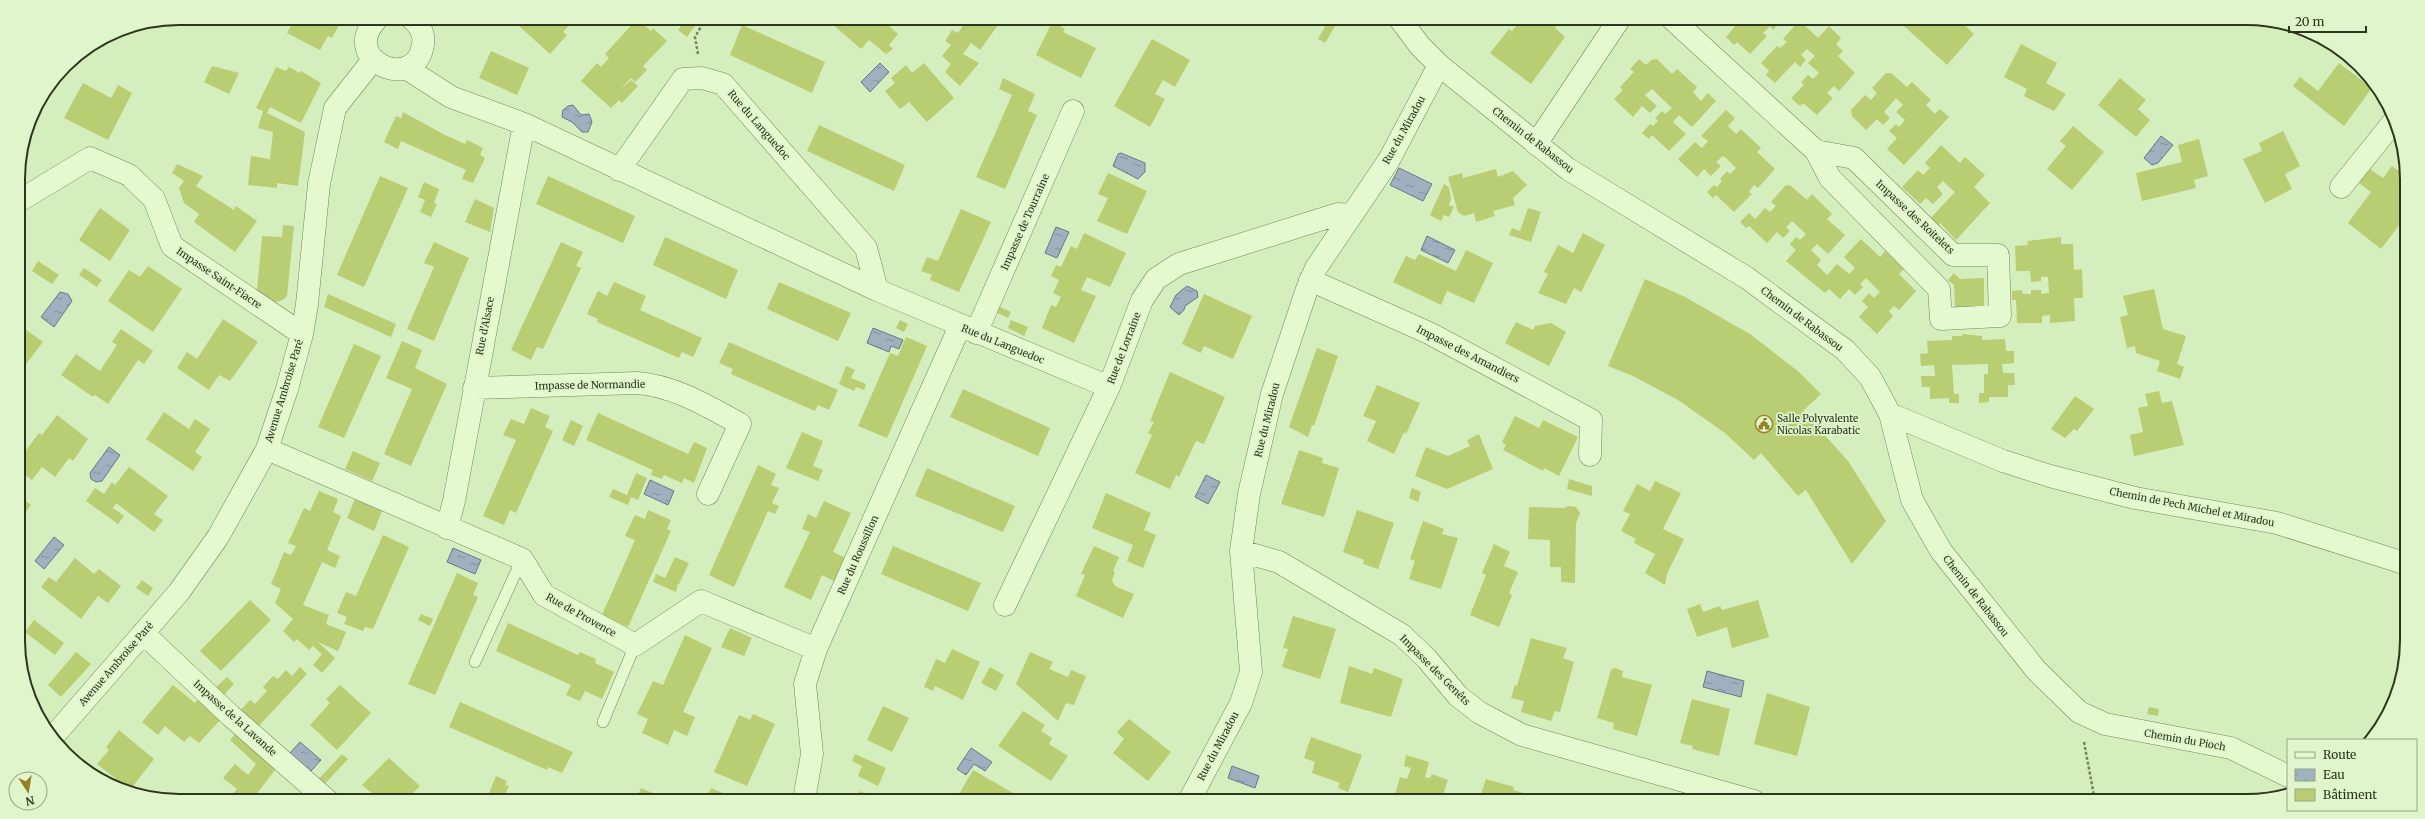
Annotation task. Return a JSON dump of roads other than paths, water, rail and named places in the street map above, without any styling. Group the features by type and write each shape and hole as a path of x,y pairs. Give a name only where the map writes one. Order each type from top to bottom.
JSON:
{"street":[{"path":"373,25 367,34 366,43 373,60 389,69 406,68 413,63 422,49 421,25"},
{"name":"Chemin de Rabassou","path":"1404,25 1420,46 1439,65 1568,169 1747,278 1845,350 1870,377 1890,414 1912,500 1940,551 2036,670 2079,712"},
{"path":"1536,144 1615,25"},
{"name":"Impasse des Roitelets","path":"1679,25 1816,151 1830,178 1940,289 1940,319 2000,316 1998,255 1953,255 1854,158 1816,151"},
{"name":"Avenue Ambroise Paré","path":"56,733 179,592 218,537 267,449 287,389 302,334 307,304 319,184 335,108 373,60"},
{"name":"Rue du Miradou","path":"1193,794 1241,703 1251,672 1241,551 1249,494 1272,394 1310,280 1351,215 1389,160 1439,65"},
{"name":"Rue du Languedoc","path":"406,68 451,97 524,124 877,290 968,330 1109,387"},
{"name":"Rue du Languedoc","path":"620,170 683,79 702,78 724,84 866,248 877,290"},
{"name":"Impasse de Tourraine","path":"968,330 1073,111"},
{"name":"Rue d'Alsace","path":"447,528 524,124"},
{"path":"2341,187 2390,126"},
{"name":"Impasse Saint-Fiacre","path":"25,197 90,158 129,175 154,199 172,246 302,334"},
{"name":"Rue de Lorraine","path":"1005,605 1109,387 1142,300 1156,279 1179,264 1338,214 1351,215"},
{"name":"Impasse des Amandiers","path":"1310,280 1429,333 1590,420 1590,455"},
{"name":"Rue du Roussillon","path":"805,794 812,754 805,684 816,649 968,330"},
{"name":"Impasse de Normandie","path":"474,388 637,383 657,384 694,399 740,424 708,494"},
{"name":"Chemin de Pech Michel et Miradou","path":"1890,414 2003,461 2050,476 2135,498 2277,523 2400,562"},
{"path":"267,449 447,528 522,559"},
{"name":"Impasse des Genêts","path":"1241,551 1279,562 1402,636 1427,659 1458,696 1480,713 1522,735 1729,794"},
{"name":"Rue de Provence","path":"522,559 544,595 635,646"},
{"path":"635,646 701,600 816,649"},
{"name":"Impasse de la Lavande","path":"143,633 231,716 320,794"},
{"name":"Chemin du Pioch","path":"2079,712 2105,724 2231,748 2287,776"}],"lane":[{"path":"475,662 522,559"},
{"path":"603,722 635,646"}],"water":[{"path":"880,63 889,72 870,92 861,82"},
{"path":"573,105 581,115 589,114 592,122 588,132 582,132 572,122 562,117 563,110 568,106"},
{"path":"2161,136 2173,145 2158,163 2152,165 2144,158"},
{"path":"1121,153 1145,163 1145,172 1138,179 1113,166 1118,154"},
{"path":"1399,168 1432,184 1423,201 1390,185"},
{"path":"1056,227 1069,232 1057,258 1045,253"},
{"path":"1427,236 1455,250 1448,263 1421,250"},
{"path":"1187,286 1197,291 1198,297 1185,306 1184,310 1179,315 1170,307 1176,295"},
{"path":"60,292 68,294 72,301 54,327 41,317"},
{"path":"873,328 903,340 899,349 891,346 889,352 867,343"},
{"path":"109,447 120,455 102,481 96,482 91,479 90,473"},
{"path":"1206,475 1220,482 1208,504 1195,497"},
{"path":"650,480 674,491 668,505 644,494"},
{"path":"54,537 64,545 44,569 35,561"},
{"path":"453,548 481,560 475,574 447,562"},
{"path":"1707,671 1744,681 1741,697 1703,687"},
{"path":"300,742 321,760 311,771 290,753"},
{"path":"971,748 992,762 985,771 974,764 966,775 957,769"},
{"path":"1232,766 1259,776 1255,788 1228,778"}],"place":[{"name":"Salle Polyvalente Nicolas Karabatic","path":"1764,424"}]}
